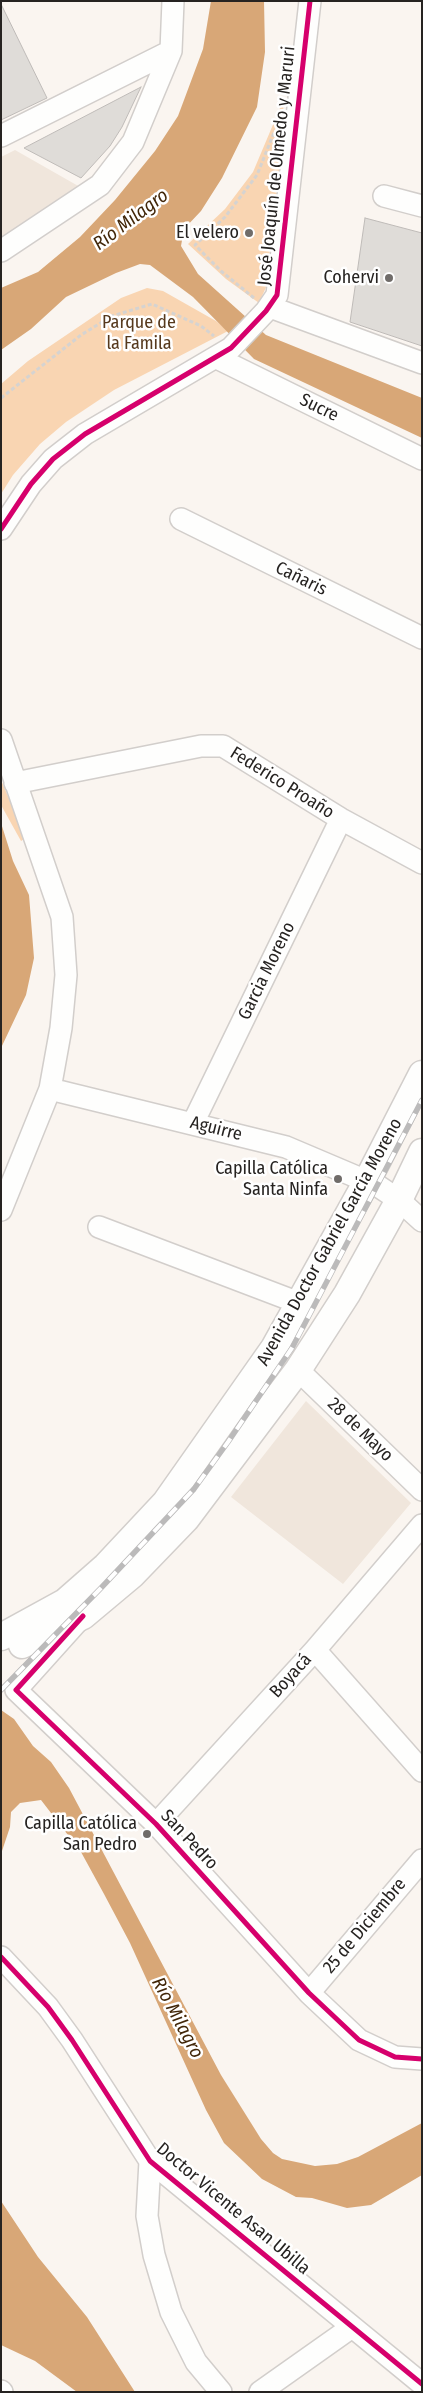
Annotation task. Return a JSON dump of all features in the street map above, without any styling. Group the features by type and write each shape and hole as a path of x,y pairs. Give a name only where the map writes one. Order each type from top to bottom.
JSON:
{"main road":[{"name":"Avenida Doctor Gabriel García Moreno","path":"1,1656 83,1616 132,1575 186,1520 298,1370 347,1294 381,1189 422,1074"},
{"name":"Avenida Doctor Gabriel García Moreno","path":"1,1637 65,1602 106,1566 164,1503 274,1348 299,1303 381,1189 422,1152"}],"street":[{"path":"1,251 100,184 133,142 171,51 173,1"},
{"name":"José Joaquín de Olmedo y Maruri","path":"1,529 31,484 53,459 85,434 228,350 277,295 310,1"},
{"path":"1,136 171,51"},
{"path":"384,196 422,206"},
{"path":"265,307 422,363"},
{"name":"Sucre","path":"228,350 422,459"},
{"name":"Cañaris","path":"181,520 422,638"},
{"path":"1,740 62,917 66,975 61,1028 50,1089 1,1210"},
{"name":"Federico Proaño","path":"15,783 201,746 223,746 341,819 422,862"},
{"name":"Garcia Moreno","path":"194,1123 341,819"},
{"name":"Aguirre","path":"50,1089 286,1147 381,1189"},
{"path":"381,1189 422,1222"},
{"path":"99,1227 299,1303"},
{"name":"28 de Mayo","path":"298,1370 422,1490"},
{"name":"Boyacá","path":"156,1824 315,1650 422,1525"},
{"name":"San Pedro","path":"83,1616 16,1690 156,1824 309,1993 359,2040 396,2057 422,2059"},
{"path":"315,1650 422,1771"},
{"name":"25 de Diciembre","path":"309,1993 422,1860"},
{"name":"Doctor Vicente Asan Ubilla","path":"1,1957 48,2007 67,2033 150,2161 422,2384"},
{"path":"150,2161 147,2216 154,2255 171,2312 196,2362 221,2392"},
{"path":"260,2392 352,2327"}],"path":[{"path":"265,307 195,245 225,217 257,176 278,123"},
{"path":"1,398 81,335 112,316 152,304 201,326 228,350"}],"shaded area":[{"path":"15,150 80,187 1,240 1,157"},
{"path":"306,1401 411,1503 343,1584 231,1497"}],"green space":[{"path":"283,101 284,125 276,218 268,261 271,276 259,303 226,279 188,244 225,209 253,172"},
{"name":"Parque de la Famila","path":"147,288 163,291 216,321 228,331 114,390 66,422 40,444 13,475 1,494 1,384 28,361 121,298"},
{"path":"1,780 26,838 21,841 1,805"}],"water":[{"name":"Río Milagro","path":"211,1 264,1 265,52 257,107 222,178 201,211 184,229 181,246 198,274 266,335 422,398 422,438 254,359 193,297 150,265 140,264 116,273 66,297 31,329 1,350 1,288 38,272 80,237 115,200 155,151 178,116 184,100 203,49"},
{"path":"1,823 13,861 29,895 34,958 26,995 1,1048"},
{"name":"Río Milagro","path":"1,1710 14,1719 33,1746 51,1762 69,1788 221,2075 261,2139 273,2153 282,2159 315,2166 337,2164 358,2157 422,2123 422,2175 371,2205 347,2208 312,2198 296,2197 262,2179 224,2143 206,2110 130,1943 104,1894 81,1852 41,1800 20,1803 11,1812 10,1827 1,1854"},
{"path":"1,2201 38,2257 87,2317 135,2392 77,2392 35,2361 1,2345"}],"building":[{"path":"1,4 47,98 1,120"},
{"path":"141,87 122,127 110,146 81,178 24,148"},
{"name":"Cohervi","path":"365,218 422,233 422,346 350,322"}],"railway":[{"path":"1,1690 194,1489 228,1442 292,1348 422,1100"}],"cycle path":[{"path":"1,529 31,484 53,459 85,434 231,348 266,311 277,295 310,1"},
{"path":"83,1616 16,1690 156,1824 309,1993 359,2040 395,2057 422,2059"},
{"path":"1,1957 48,2007 72,2040 150,2161 422,2384"}],"place":[{"name":"El velero","path":"249,233"},
{"name":"Cohervi","path":"389,278"},
{"name":"Capilla Católica Santa Ninfa","path":"338,1179"},
{"name":"Capilla Católica San Pedro","path":"147,1834"}]}
